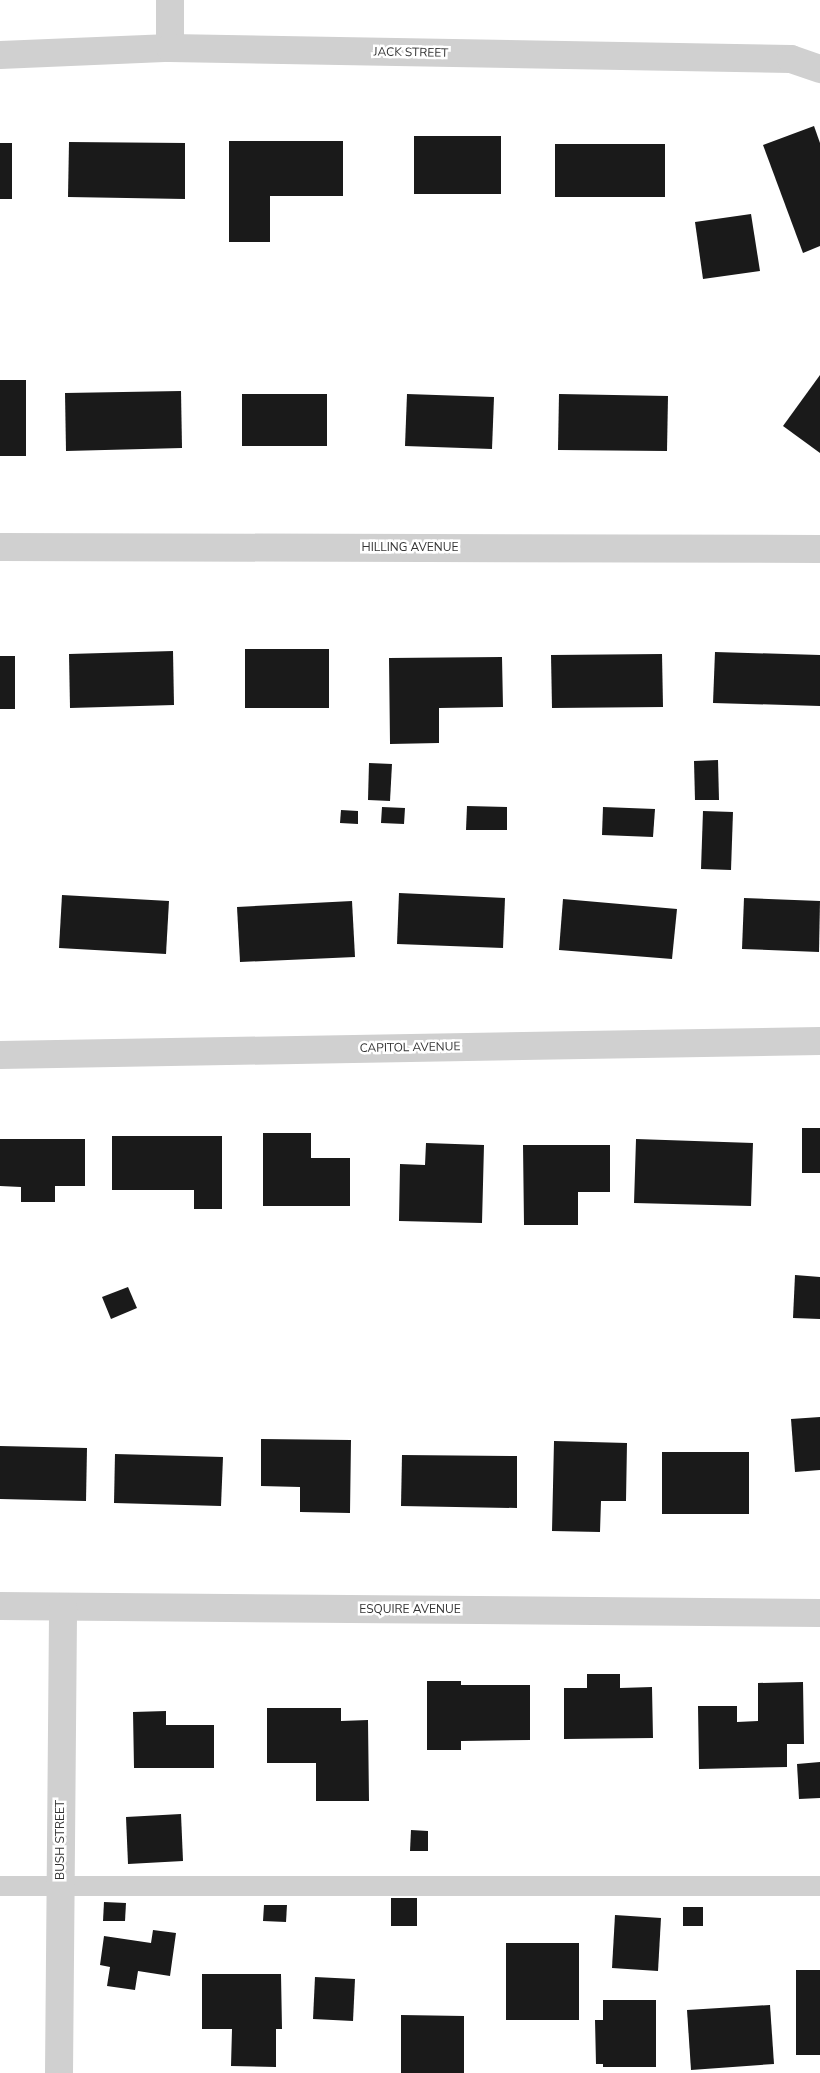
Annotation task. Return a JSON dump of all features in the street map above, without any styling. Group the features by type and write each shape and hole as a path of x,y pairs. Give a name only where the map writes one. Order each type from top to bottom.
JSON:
{"street":[{"path":"170,0 170,48"},
{"name":"JACK STREET","path":"0,55 170,48 791,60 820,69"},
{"name":"HILLING AVENUE","path":"0,547 820,548"},
{"name":"CAPITOL AVENUE","path":"0,1055 820,1041"},
{"name":"ESQUIRE AVENUE","path":"0,1606 820,1613"},
{"name":"BUSH STREET","path":"59,2073 63,1607"}],"lane":[{"path":"0,1886 820,1886"}],"building":[{"path":"814,126 820,143 820,246 803,253 763,145"},
{"path":"414,136 501,136 501,194 414,194"},
{"path":"229,141 343,141 343,196 270,196 270,242 229,242"},
{"path":"69,142 185,143 185,199 68,197"},
{"path":"0,143 12,143 12,199 0,199"},
{"path":"555,144 665,144 665,197 555,197"},
{"path":"751,214 760,271 703,279 695,222"},
{"path":"820,375 820,453 783,426"},
{"path":"0,380 26,380 26,456 0,456"},
{"path":"181,391 182,448 66,451 65,393"},
{"path":"242,394 327,394 327,446 242,446"},
{"path":"407,394 494,397 492,449 405,446"},
{"path":"559,394 668,396 667,451 558,450"},
{"path":"245,649 329,649 329,708 245,708"},
{"path":"173,651 174,705 70,708 69,654"},
{"path":"715,652 820,655 820,706 713,703"},
{"path":"662,654 663,707 552,708 551,655"},
{"path":"0,656 15,656 15,709 0,709"},
{"path":"502,657 503,707 439,708 439,743 390,744 389,658"},
{"path":"718,760 719,800 695,800 694,761"},
{"path":"369,763 392,764 390,801 368,800"},
{"path":"467,806 507,807 507,830 466,830"},
{"path":"382,807 405,808 404,824 381,823"},
{"path":"603,807 655,809 653,837 602,835"},
{"path":"341,810 358,811 358,824 340,823"},
{"path":"703,811 733,812 731,870 701,869"},
{"path":"399,893 505,898 503,948 397,944"},
{"path":"62,895 169,901 166,954 59,948"},
{"path":"744,898 820,901 819,952 742,949"},
{"path":"563,899 677,909 672,959 559,950"},
{"path":"352,901 355,957 240,962 237,907"},
{"path":"802,1128 820,1128 820,1173 802,1173"},
{"path":"263,1133 311,1133 311,1158 350,1158 350,1206 263,1206"},
{"path":"112,1136 222,1136 222,1209 194,1209 194,1190 112,1190"},
{"path":"0,1139 85,1139 85,1186 55,1186 55,1202 21,1202 21,1187 0,1186"},
{"path":"636,1139 753,1143 751,1206 634,1203"},
{"path":"426,1143 484,1145 482,1223 399,1221 400,1164 425,1165"},
{"path":"523,1145 610,1145 610,1192 578,1192 578,1225 524,1225"},
{"path":"795,1275 820,1277 820,1319 793,1318"},
{"path":"128,1287 137,1308 111,1319 102,1297"},
{"path":"820,1417 820,1470 795,1472 791,1419"},
{"path":"261,1439 351,1440 350,1513 300,1512 300,1487 261,1486"},
{"path":"554,1441 627,1443 626,1501 601,1501 600,1532 552,1531"},
{"path":"0,1446 87,1448 86,1501 0,1499"},
{"path":"662,1452 749,1452 749,1514 662,1514"},
{"path":"115,1454 223,1457 221,1506 114,1503"},
{"path":"402,1455 517,1456 517,1508 401,1506"},
{"path":"587,1674 620,1674 620,1688 652,1687 653,1738 564,1739 564,1688 587,1688"},
{"path":"427,1681 461,1681 461,1685 530,1685 530,1740 461,1741 461,1750 427,1750"},
{"path":"803,1682 804,1744 787,1744 787,1767 699,1769 698,1706 737,1706 737,1722 758,1721 758,1683"},
{"path":"267,1708 341,1708 341,1721 368,1720 369,1801 316,1801 316,1763 267,1763"},
{"path":"166,1711 166,1725 214,1725 214,1768 134,1768 133,1712"},
{"path":"820,1762 820,1798 799,1799 797,1764"},
{"path":"181,1814 183,1861 128,1864 126,1817"},
{"path":"411,1830 428,1831 428,1851 410,1851"},
{"path":"391,1898 417,1898 417,1926 391,1926"},
{"path":"104,1902 126,1903 125,1921 103,1921"},
{"path":"264,1905 287,1905 286,1922 263,1921"},
{"path":"683,1907 703,1907 703,1926 683,1926"},
{"path":"615,1915 661,1918 658,1971 612,1968"},
{"path":"153,1930 176,1933 170,1976 138,1971 135,1990 107,1986 110,1967 100,1965 104,1936 151,1943"},
{"path":"506,1943 579,1943 579,2020 506,2020"},
{"path":"796,1970 820,1970 820,2055 796,2055"},
{"path":"202,1974 281,1974 282,2029 276,2029 276,2067 231,2066 232,2029 202,2029"},
{"path":"315,1977 355,1979 353,2021 313,2019"},
{"path":"603,2000 656,2000 656,2067 603,2067 603,2064 596,2064 595,2020 603,2020"},
{"path":"770,2005 774,2064 691,2070 687,2010"},
{"path":"401,2015 464,2016 464,2073 401,2073"}]}
